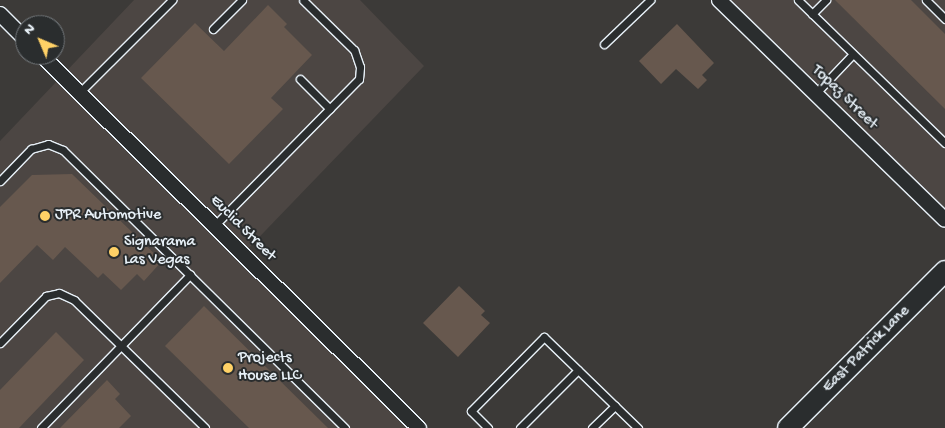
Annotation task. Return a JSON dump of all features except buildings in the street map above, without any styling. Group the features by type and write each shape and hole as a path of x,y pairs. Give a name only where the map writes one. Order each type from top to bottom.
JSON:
{"main road":[{"name":"East Patrick Lane","path":"788,428 944,273"}],"street":[{"name":"Topaz Street","path":"719,0 945,220"},
{"path":"0,14 15,29"},
{"name":"Euclid Street","path":"50,65 419,428"}],"lane":[{"path":"79,93 172,0"},
{"path":"213,29 242,0"},
{"path":"214,226 359,79 360,67 354,50 303,0"},
{"path":"604,44 650,0"},
{"path":"798,0 945,142"},
{"path":"812,14 826,0"},
{"path":"926,0 945,19"},
{"path":"815,94 853,54"},
{"path":"300,79 330,109"},
{"path":"0,181 31,149 48,144 63,150 345,428"},
{"path":"41,428 190,275"},
{"path":"0,343 46,296 59,293 74,300 205,428"},
{"path":"488,428 471,411 544,337 638,428"},
{"path":"520,428 578,370"},
{"path":"592,428 615,406"}],"shaded area":[{"path":"134,0 360,0 424,66 243,254 419,428 0,428 0,141"},
{"path":"719,0 945,0 945,220"}],"place":[{"name":"JPR Automotive","path":"45,216"},
{"name":"Signarama Las Vegas","path":"114,252"},
{"name":"Projects House LLC","path":"228,368"}]}
